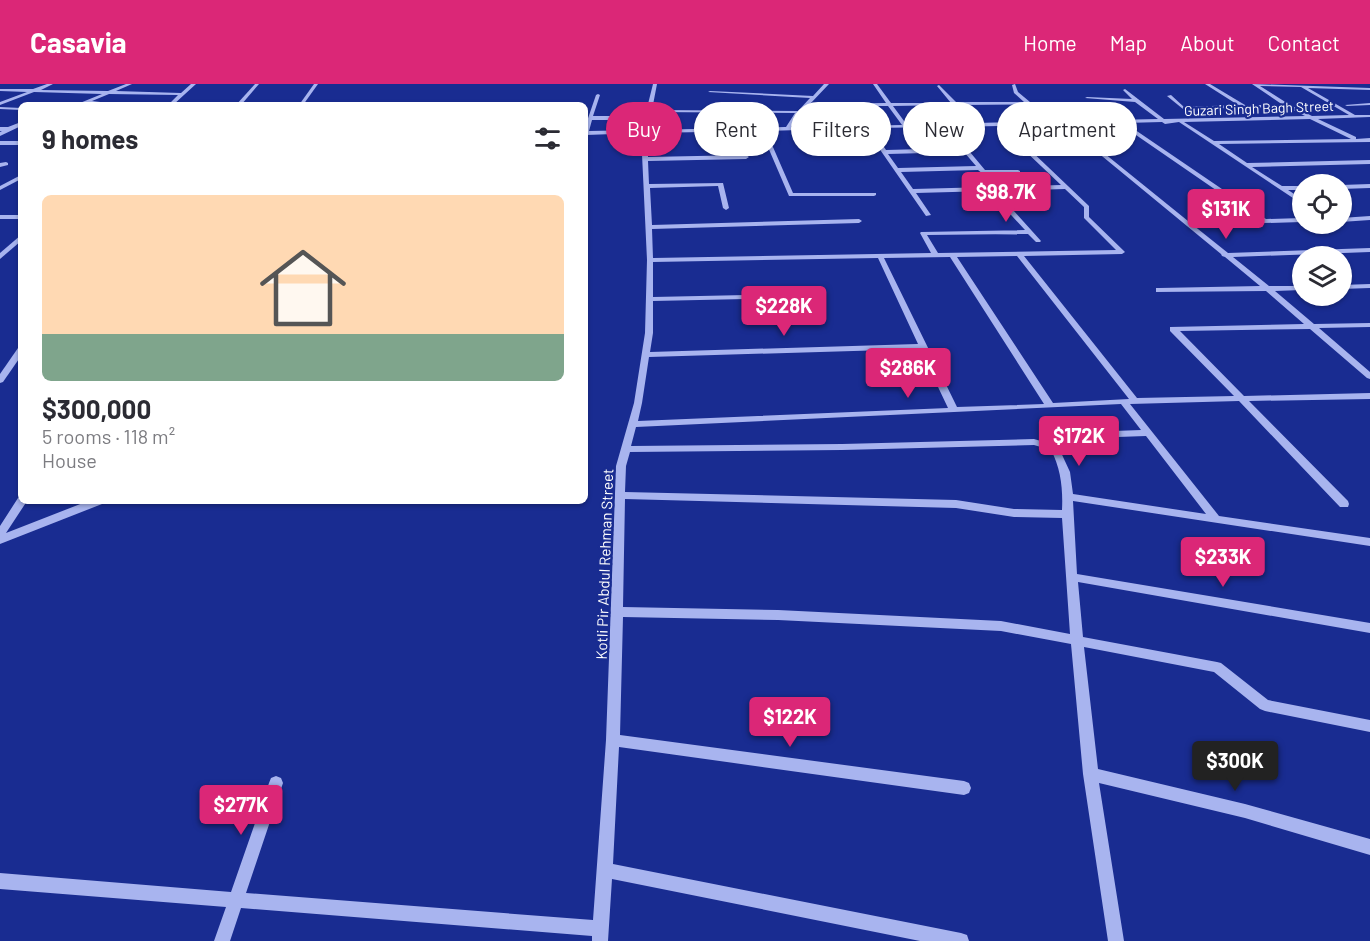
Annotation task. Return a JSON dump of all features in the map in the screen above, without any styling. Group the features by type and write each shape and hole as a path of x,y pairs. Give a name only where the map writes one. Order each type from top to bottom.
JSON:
{"street":[{"path":"0,89 6,84"},
{"path":"0,106 30,91 51,84"},
{"path":"61,92 76,84"},
{"path":"85,102 130,84"},
{"path":"173,102 194,84"},
{"path":"241,102 257,84"},
{"path":"303,102 316,84"},
{"name":"Kotli Pir Abdul Rehman Street","path":"650,102 655,84"},
{"path":"809,102 827,84"},
{"path":"874,84 888,102"},
{"path":"1207,84 1265,120"},
{"path":"1254,84 1370,89"},
{"path":"1254,84 1288,106 1370,147"},
{"path":"939,86 953,102"},
{"path":"1014,86 1016,92 1028,102 1136,101"},
{"path":"1301,86 1356,117"},
{"path":"0,89 182,94"},
{"path":"1125,90 1165,122"},
{"path":"710,92 814,96"},
{"path":"598,95 591,118 606,118"},
{"path":"1168,96 1183,108 1288,106"},
{"path":"1347,105 1370,104"},
{"path":"0,106 18,109"},
{"path":"891,107 903,123"},
{"path":"682,111 791,112"},
{"name":"Guzari Singh Bagh Street","path":"1137,123 1370,116"},
{"name":"Guzari Singh Bagh Street","path":"588,126 591,118"},
{"path":"1181,122 1292,195"},
{"path":"787,129 791,123"},
{"path":"0,134 18,125"},
{"path":"0,129 9,129"},
{"name":"Guzari Singh Bagh Street","path":"779,129 791,129"},
{"path":"1137,133 1265,221"},
{"name":"Guzari Singh Bagh Street","path":"588,134 606,134"},
{"path":"1212,143 1370,140"},
{"path":"0,143 18,143"},
{"name":"Kotli Pir Abdul Rehman Street","path":"600,935 613,740 621,466 633,424 649,333 650,260 645,156"},
{"path":"775,156 792,195 874,194"},
{"path":"887,156 928,215"},
{"path":"971,156 983,172 1018,172"},
{"path":"650,260 1122,252 1086,217 1087,207 1034,156"},
{"path":"1104,156 1267,288 1310,326 1365,368 1370,376"},
{"path":"645,159 746,157"},
{"path":"1245,165 1370,162"},
{"path":"896,170 980,168"},
{"path":"0,188 18,179"},
{"path":"646,186 721,184 726,208"},
{"path":"1352,187 1370,186"},
{"path":"911,191 1066,187"},
{"path":"1282,188 1292,188"},
{"path":"991,189 1038,241"},
{"path":"0,217 18,217"},
{"path":"1352,219 1370,218"},
{"path":"1186,223 1292,220"},
{"path":"648,227 859,221"},
{"path":"936,255 922,233 1031,232"},
{"path":"2,253 18,240"},
{"path":"1224,255 1370,250"},
{"path":"1019,254 1130,401 1148,433 1216,519"},
{"path":"952,255 1050,406"},
{"path":"880,256 954,410"},
{"path":"1352,286 1370,286"},
{"path":"1159,290 1292,288"},
{"path":"650,298 746,297"},
{"path":"1344,504 1173,329 1370,325"},
{"path":"646,355 923,346"},
{"path":"0,380 18,354"},
{"path":"633,424 1130,401 1370,396"},
{"path":"1060,436 1148,433"},
{"path":"626,449 1034,442 1055,448 1064,463 1076,639 1090,774 1116,941"},
{"path":"620,495 945,504 1014,513 1068,514"},
{"path":"1068,497 1370,542"},
{"path":"0,534 20,504"},
{"path":"0,540 90,504"},
{"path":"1072,577 1370,628"},
{"path":"616,612 778,615 1001,626 1217,667 1265,705 1370,726"},
{"path":"613,740 964,788"},
{"path":"1090,774 1245,812 1370,847"},
{"path":"222,941 276,783"},
{"path":"605,870 961,941"},
{"path":"0,881 237,899 600,935"}]}
